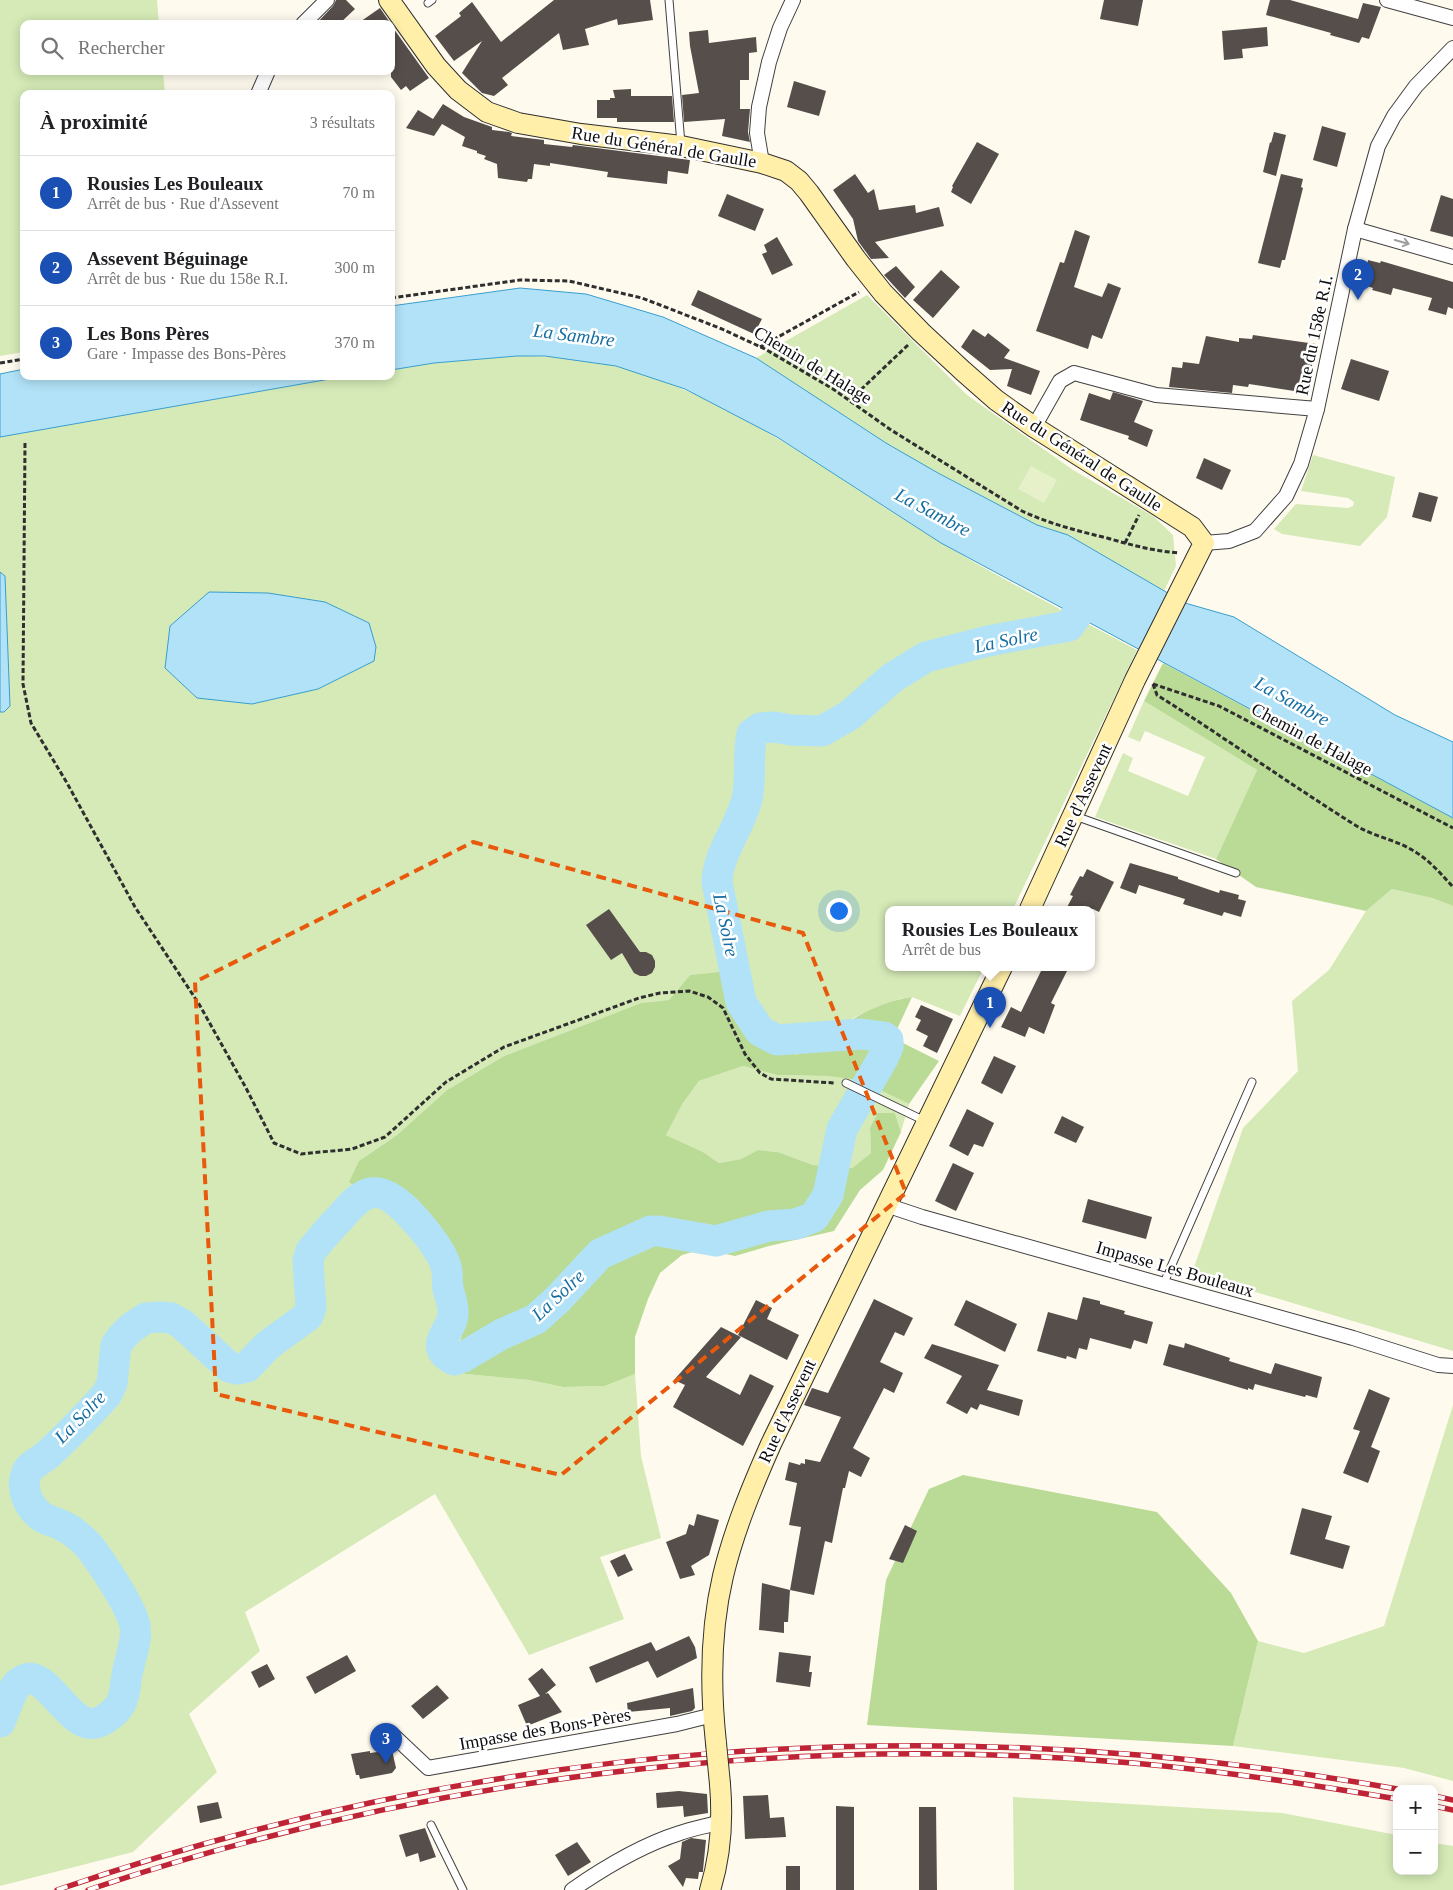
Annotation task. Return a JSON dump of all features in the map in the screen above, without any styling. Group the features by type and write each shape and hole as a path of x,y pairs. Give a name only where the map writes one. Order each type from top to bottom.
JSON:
{"street":[{"path":"307,20 327,0"},
{"name":"Rue du Général de Gaulle","path":"389,0 436,66 458,90 487,112 518,123 581,134 681,146 762,163 786,171 800,181 875,284 921,332 996,400 1034,428 1192,527 1201,550"},
{"path":"762,163 757,133 759,107 769,62 780,28 793,0"},
{"path":"1387,0 1453,18"},
{"name":"Rue du 158e R.I.","path":"1201,550 1254,531 1286,496 1301,464 1317,409 1355,229 1378,146 1394,116 1416,86 1453,48"},
{"path":"260,90 266,75"},
{"path":"1355,229 1453,257"},
{"path":"1034,428 1060,381 1074,373 1156,395 1317,409"},
{"name":"Rue d'Assevent","path":"1031,906 1074,815 1144,682 1182,585 1201,550"},
{"name":"Rue d'Assevent","path":"710,1890 717,1864 722,1822 713,1715 714,1635 723,1576 735,1534 770,1444 1000,971"},
{"name":"Impasse Les Bouleaux","path":"886,1205 922,1217 1353,1338 1438,1365 1453,1366"},
{"name":"Impasse des Bons-Pères","path":"394,1736 428,1768 677,1724 713,1715"},
{"path":"572,1890 607,1867 660,1841 680,1832 722,1822"}],"lane":[{"path":"669,0 681,146"},
{"path":"1074,815 1236,874"},
{"path":"1163,1285 1252,1082"},
{"path":"846,1083 928,1122"},
{"path":"431,1825 463,1890"}],"path":[{"name":"Chemin de Halage","path":"395,297 520,280 569,280 642,298 722,329 760,347 850,400 891,430 1022,511 1043,521 1154,551 1184,553 1201,550"},
{"path":"760,347 875,284"},
{"path":"850,400 921,332"},
{"path":"0,363 20,360"},
{"path":"25,443 22,684 31,723 67,783 135,907 199,1004 250,1095 274,1143 301,1154 352,1149 385,1137 446,1082 504,1047 639,998 660,993 689,991 708,997 723,1008 745,1054 760,1073 771,1079 846,1083"},
{"path":"1124,543 1148,499"},
{"path":"1144,682 1157,696 1204,724 1297,788 1359,827 1416,852 1438,870 1453,887"},
{"name":"Chemin de Halage","path":"1144,682 1219,706 1453,828"}],"highlighted area":[{"path":"473,842 803,933 906,1193 561,1475 216,1394 195,982"}],"green space":[{"path":"0,0 157,0 159,20 20,20 20,75 163,75 165,90 20,90 20,353 0,356"},
{"path":"867,295 967,395 1073,470 1153,516 1173,535 1176,566 1164,591 1068,535 1037,525 938,473 886,443 756,358"},
{"path":"517,356 542,356 593,361 659,380 699,396 774,436 972,561 1137,650 1014,906 885,906 885,971 982,971 960,1016 912,997 899,999 855,1017 797,1055 765,1042 741,1009 727,971 690,975 669,1000 641,1003 504,1056 447,1090 397,1135 359,1161 362,1192 384,1191 406,1205 436,1241 448,1264 461,1310 462,1333 456,1368 465,1374 529,1380 563,1387 605,1386 635,1374 641,1456 661,1538 600,1557 624,1619 529,1655 435,1494 245,1612 260,1651 189,1714 217,1772 133,1852 0,1886 0,437 324,380 395,380 395,369 434,363"},
{"path":"1313,455 1395,477 1387,517 1360,546 1282,534 1274,529 1296,504 1348,508 1353,506 1354,502 1348,498 1301,491"},
{"path":"1031,466 1057,480 1044,503 1018,489"},
{"path":"1163,663 1453,818 1453,906 1432,898 1392,889 1366,911 1256,887 1216,859 1257,770 1144,701"},
{"path":"1144,701 1257,770 1216,859 1095,817 1123,753 1133,758 1128,771 1188,796 1205,757 1145,731 1140,742 1128,737"},
{"path":"1392,889 1432,898 1453,906 1453,1351 1192,1273 1243,1128 1298,1071 1292,1001 1329,970 1366,911"},
{"path":"727,971 741,1009 765,1042 797,1055 866,1012 896,1000 912,997 893,1038 939,1061 909,1104 859,1080 826,1076 777,1075 743,1066 699,1081 683,1103 666,1135 703,1152 719,1163 741,1159 758,1150 778,1152 813,1165 852,1168 871,1153 870,1128 878,1113 895,1113 901,1132 883,1170 860,1190 834,1231 735,1256 703,1249 682,1255 660,1273 648,1299 635,1337 635,1374 605,1386 563,1387 529,1380 465,1374 456,1368 462,1333 461,1310 448,1264 436,1241 406,1205 384,1191 362,1192 349,1182 359,1161 397,1135 447,1090 504,1056 641,1003 669,1000 690,975"},
{"path":"743,1066 777,1075 826,1076 859,1080 909,1104 901,1132 895,1113 870,1128 871,1153 852,1168 813,1165 778,1152 758,1150 741,1159 719,1163 703,1152 666,1135 683,1103 699,1081"},
{"path":"1453,1405 1453,1781 1404,1768 1233,1746 1258,1641 1304,1653 1384,1626"},
{"path":"963,1475 1157,1512 1231,1593 1258,1641 1233,1746 867,1725 886,1580 929,1489"},
{"path":"1013,1797 1282,1813 1393,1834 1393,1875 1438,1875 1438,1844 1453,1846 1453,1890 1014,1890"}],"water":[{"name":"La Sambre","path":"520,288 586,294 663,317 756,358 886,443 938,473 1037,525 1068,535 1185,603 1234,617 1395,715 1453,742 1453,818 941,543 777,437 685,389 616,366 545,356 517,356 434,363 395,369 395,305"},
{"path":"20,370 20,380 324,380 0,437 0,374"},
{"path":"0,572 5,576 10,706 4,712 0,712"},
{"path":"209,592 268,593 325,602 369,623 376,647 374,661 318,689 252,704 197,698 165,668 170,626"}],"building":[{"path":"336,0 346,0 355,9 343,20 320,20"},
{"path":"554,0 650,0 653,20 618,25 617,19 585,29 589,45 563,50 559,33 502,78 508,85 494,96 482,93 462,73 482,41 454,61 435,36 461,16 459,13 472,2 501,42"},
{"path":"1104,0 1143,0 1138,26 1100,19"},
{"path":"1270,0 1290,0 1358,19 1363,3 1381,7 1369,39 1362,37 1359,43 1330,35 1331,33 1266,15"},
{"path":"380,8 388,20 363,20"},
{"path":"1267,27 1268,46 1242,49 1243,58 1224,60 1222,31"},
{"path":"708,30 709,43 756,37 757,52 749,53 749,80 740,80 740,109 750,109 748,132 750,142 722,136 725,119 684,122 682,95 699,93 689,32"},
{"path":"395,31 429,78 410,91 406,86 401,90 391,75 395,75"},
{"path":"794,81 826,91 819,116 787,107"},
{"path":"631,89 631,96 672,96 674,122 617,122 617,118 597,118 597,100 615,98 613,90"},
{"path":"443,104 464,117 492,127 492,130 509,132 512,133 511,136 544,140 544,144 572,147 573,145 690,160 688,174 668,171 667,184 607,177 608,172 550,163 550,166 534,164 532,179 528,179 527,182 498,178 497,164 484,159 486,156 477,153 477,151 462,146 465,137 442,124 434,136 406,128 418,110 433,119"},
{"path":"1322,126 1346,133 1337,167 1313,160"},
{"path":"1274,132 1286,135 1276,176 1263,172"},
{"path":"977,142 999,154 971,204 951,192 952,186"},
{"path":"855,174 868,193 874,189 879,210 915,205 916,213 939,207 944,226 875,242 889,258 871,259 858,241 853,219 833,190"},
{"path":"1281,174 1303,179 1301,187 1303,188 1285,260 1282,260 1280,268 1258,263"},
{"path":"727,194 764,209 755,231 718,216"},
{"path":"1441,195 1453,199 1453,237 1430,231"},
{"path":"1075,230 1090,236 1074,287 1102,297 1108,283 1121,288 1102,339 1092,335 1088,349 1036,331 1060,262 1064,263"},
{"path":"777,237 793,265 772,275 762,254 767,252 764,245"},
{"path":"1368,260 1380,263 1381,261 1453,282 1453,309 1448,307 1446,315 1428,310 1432,298 1393,288 1391,295 1372,290 1373,288 1364,285"},
{"path":"896,266 915,287 905,298 884,275"},
{"path":"941,270 960,287 933,318 913,300"},
{"path":"698,290 762,319 754,334 691,305"},
{"path":"973,329 985,337 988,333 1010,350 1004,358 1040,371 1031,395 1007,386 1012,369 990,370 961,347"},
{"path":"1253,335 1316,344 1307,393 1249,384 1248,387 1233,385 1232,393 1169,387 1172,367 1182,368 1183,362 1199,364 1206,336 1239,342 1239,338 1252,339"},
{"path":"1351,359 1389,371 1379,401 1341,389"},
{"path":"1113,392 1143,401 1134,422 1153,430 1147,447 1128,439 1129,436 1080,420 1089,393 1110,400"},
{"path":"1204,458 1231,470 1222,490 1196,478"},
{"path":"1419,492 1438,497 1431,522 1412,517"},
{"path":"1130,863 1178,877 1178,879 1219,893 1220,890 1239,895 1238,899 1246,901 1241,917 1224,912 1222,916 1183,904 1185,899 1139,885 1136,894 1120,888"},
{"path":"1087,869 1114,882 1099,912 1095,910 1095,906 1068,906 1073,896 1070,895 1080,876 1083,877"},
{"path":"609,909 640,952 652,955 655,967 652,973 640,976 634,973 622,953 611,960 586,925"},
{"path":"1041,971 1067,971 1051,1003 1055,1005 1044,1034 1029,1027 1025,1037 1001,1027 1011,1007 1021,1012"},
{"path":"921,1005 953,1019 937,1053 923,1046 928,1036 916,1030 921,1020 915,1017"},
{"path":"994,1056 1016,1066 1002,1094 981,1083"},
{"path":"967,1109 994,1123 983,1147 974,1144 968,1156 949,1146"},
{"path":"1062,1116 1084,1127 1076,1143 1054,1133"},
{"path":"953,1163 974,1173 956,1211 935,1201"},
{"path":"1088,1199 1152,1217 1146,1239 1082,1222"},
{"path":"1083,1297 1100,1301 1100,1304 1125,1311 1124,1314 1153,1322 1147,1344 1134,1340 1131,1349 1090,1338 1087,1350 1079,1348 1076,1359 1067,1356 1066,1359 1037,1351 1048,1312 1077,1320"},
{"path":"874,1299 913,1318 904,1336 895,1332 880,1362 903,1373 894,1393 884,1388 853,1448 870,1458 861,1477 849,1471 845,1488 843,1488 832,1543 825,1541 814,1595 790,1590 801,1527 789,1525 797,1483 785,1480 789,1462 800,1465 801,1463 805,1464 805,1459 820,1462 841,1417 804,1405 812,1388 828,1393"},
{"path":"756,1300 772,1308 767,1319 799,1335 787,1360 738,1335"},
{"path":"966,1300 1017,1324 1005,1352 954,1325"},
{"path":"721,1327 741,1337 706,1377 740,1395 750,1374 774,1386 743,1446 673,1407 685,1385 674,1380"},
{"path":"1185,1343 1230,1358 1229,1361 1271,1374 1275,1363 1322,1377 1317,1398 1306,1395 1305,1397 1255,1384 1253,1390 1248,1388 1248,1390 1163,1365 1169,1344 1184,1348"},
{"path":"932,1344 999,1365 987,1390 1023,1400 1019,1416 980,1404 977,1410 971,1407 967,1414 946,1403 962,1376 924,1358"},
{"path":"1369,1389 1390,1398 1371,1447 1380,1451 1368,1483 1343,1473 1360,1431 1353,1429"},
{"path":"1302,1508 1332,1516 1325,1539 1350,1546 1343,1569 1290,1554"},
{"path":"697,1514 719,1520 709,1555 691,1566 695,1575 680,1579 666,1542 686,1534 689,1524 694,1526"},
{"path":"905,1525 917,1531 903,1563 889,1559"},
{"path":"625,1554 633,1570 618,1577 610,1561"},
{"path":"762,1583 790,1590 788,1622 784,1622 784,1633 759,1630"},
{"path":"689,1636 695,1647 697,1658 657,1678 648,1661 596,1683 589,1667 651,1642 656,1651"},
{"path":"779,1652 811,1656 809,1672 812,1672 810,1687 776,1682"},
{"path":"347,1655 356,1671 315,1694 306,1677"},
{"path":"267,1664 275,1679 259,1688 251,1672"},
{"path":"542,1668 556,1685 545,1694 548,1693 562,1712 527,1726 518,1705 540,1696 528,1679"},
{"path":"437,1685 449,1698 423,1719 411,1706"},
{"path":"693,1688 695,1708 692,1711 670,1716 670,1708 628,1712 627,1703"},
{"path":"392,1750 396,1768 392,1773 360,1779 359,1775 356,1775 351,1754"},
{"path":"679,1791 707,1794 708,1813 684,1817 683,1806 657,1808 656,1793"},
{"path":"768,1795 770,1818 784,1817 786,1837 745,1839 743,1796"},
{"path":"218,1802 222,1818 200,1823 197,1806"},
{"path":"836,1806 854,1807 854,1890 836,1890"},
{"path":"919,1807 936,1807 937,1890 919,1890"},
{"path":"425,1828 436,1857 420,1862 418,1853 406,1857 399,1835"},
{"path":"691,1838 706,1840 703,1872 699,1872 698,1879 686,1878 683,1887 668,1866 680,1859 682,1842"},
{"path":"577,1842 591,1862 568,1876 555,1855"},
{"path":"786,1866 800,1866 800,1890 786,1890"}],"waterway":[{"name":"La Solre","path":"0,1722 17,1685 20,1682 31,1679 41,1682 70,1712 81,1720 92,1723 105,1719 112,1714 123,1699 136,1633 131,1614 114,1582 87,1544 70,1530 37,1513 26,1496 24,1483 29,1468 62,1441 107,1394 112,1383 116,1345 131,1328 146,1318 171,1318 182,1324 229,1367 238,1369 247,1367 268,1345 308,1316 311,1307 308,1261 311,1251 357,1200 364,1195 372,1193 387,1196 406,1210 429,1236 443,1259 447,1269 448,1289 453,1312 450,1325 441,1343 442,1349 454,1360 463,1357 502,1334 536,1319 558,1299 600,1254 651,1231 716,1241 769,1226 796,1224 814,1217 828,1195 842,1129 883,1058 888,1047 888,1040 884,1037 861,1034 777,1040 760,1031 741,1002 717,882 721,860 740,820 747,799 752,734 760,728 774,727 791,730 822,731 850,715 892,678 926,657 988,641 1069,626 1092,593"}],"railway":[{"path":"57,1890 221,1839 386,1800 553,1771 720,1753 889,1746 1058,1750 1227,1764 1393,1788"},
{"path":"88,1890 214,1851 343,1819 473,1793 604,1773 736,1760 869,1754 1001,1755 1166,1766 1265,1778 1393,1798"},
{"path":"1438,1797 1453,1800"},
{"path":"1438,1807 1453,1810"}],"place":[{"name":"Assevent Béguinage","path":"1358,300"},
{"name":"Rousies Les Bouleaux","path":"990,1028"},
{"name":"Les Bons Pères","path":"386,1764"}]}
